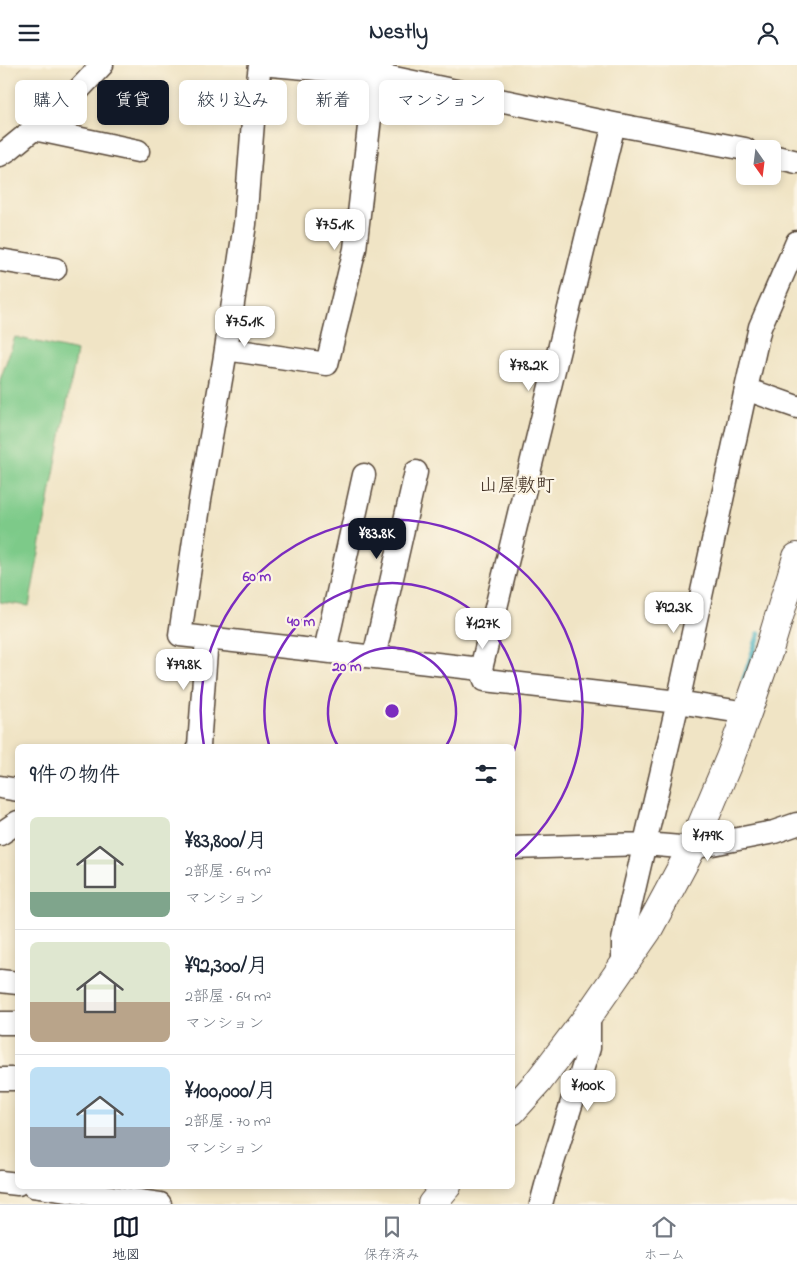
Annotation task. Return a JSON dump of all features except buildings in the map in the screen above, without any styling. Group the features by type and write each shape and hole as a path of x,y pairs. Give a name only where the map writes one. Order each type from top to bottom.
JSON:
{"street":[{"path":"0,155 68,101 102,65"},
{"path":"260,65 253,122 245,224 180,635 481,669"},
{"path":"271,65 375,74 736,147"},
{"path":"226,349 327,364 355,249 375,74"},
{"path":"614,124 481,669 485,680 678,702 747,713"},
{"path":"34,129 138,151"},
{"path":"781,158 797,162"},
{"path":"623,966 623,941 626,924 678,702 760,327 797,242"},
{"path":"0,261 56,269"},
{"path":"746,389 797,407"},
{"path":"374,657 416,472"},
{"path":"325,651 364,475"},
{"path":"515,1108 538,1082 589,1015 648,930 692,848 747,713 797,557"},
{"path":"199,744 207,639"},
{"path":"0,787 15,790"},
{"path":"0,834 15,824"},
{"path":"515,848 645,844 692,848 774,832 797,824"},
{"path":"0,981 15,983"},
{"path":"541,1204 589,1048 589,1015"},
{"path":"0,1023 15,1023"},
{"path":"0,1079 15,1079"},
{"path":"0,1182 15,1184"},
{"path":"64,1189 148,1197"},
{"path":"432,1204 445,1189"}],"path":[{"path":"686,821 720,837"}],"green space":[{"path":"15,337 77,351 29,606 0,602 0,380"}],"waterway":[{"path":"744,680 759,634"}],"district":[{"name":"山屋敷町","path":"517,486"}]}
